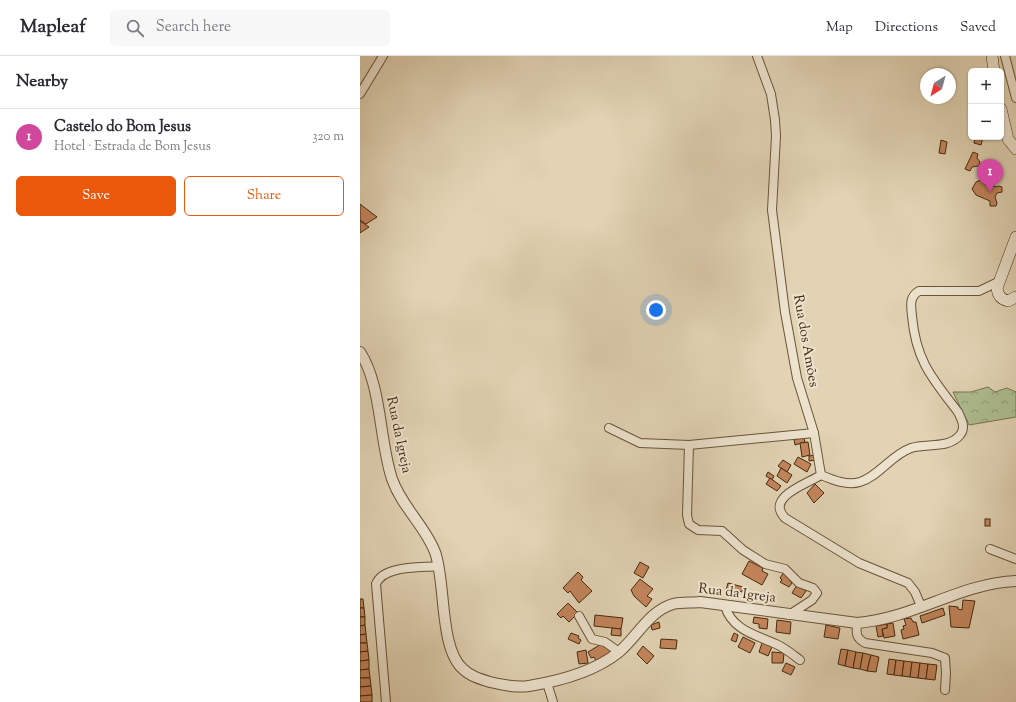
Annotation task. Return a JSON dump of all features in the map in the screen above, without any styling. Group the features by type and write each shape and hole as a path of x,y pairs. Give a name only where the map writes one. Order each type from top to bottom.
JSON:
{"main road":[{"path":"992,56 994,68"},
{"path":"1004,122 1008,139 1016,149"},
{"path":"1016,237 997,288 1001,297 1008,301 1016,297"}],"street":[{"path":"360,94 383,56"},
{"name":"Rua dos Amões","path":"757,56 771,94 776,136 772,210 792,351 800,394 814,433 822,475"},
{"path":"1004,56 1016,98"},
{"path":"921,606 915,592 908,582 859,563 785,518 778,510 780,502 786,495 822,475 845,483 861,482 900,452 912,447 947,443 955,440 961,434 963,421 922,361 913,327 911,300 914,294 919,291 979,291 1000,281"},
{"name":"Rua da Igreja","path":"360,352 366,362 373,385 385,452 392,478 400,497 426,536 434,551 439,566 445,620 453,655 462,669 479,679 500,685 527,687 558,681 591,669 619,652 660,609 674,604 700,602 857,623 876,622 921,606 980,588 1013,581"},
{"path":"609,428 640,442 689,445 814,433"},
{"path":"689,445 687,515 689,524 698,530 722,531 743,550 765,564 785,569 799,583 813,588 817,593 812,600 789,615"},
{"path":"990,549 1016,560"},
{"path":"386,702 376,584 378,579 387,572 439,566"},
{"path":"726,606 731,619 737,625 789,651 800,660"},
{"path":"579,616 592,639 605,642 619,652"},
{"path":"857,623 856,634 858,639 865,643 932,653 945,658 945,690"},
{"path":"547,683 553,702"}],"green space":[{"path":"988,387 995,392 1007,388 1016,392 1016,417 969,425 953,392 971,392"}],"building":[{"path":"941,140 947,142 945,154 939,153"},
{"path":"974,140 982,140 981,145 974,143"},
{"path":"973,152 978,154 977,158 980,162 979,166 972,167 970,171 965,169"},
{"path":"981,180 996,187 1002,187 1002,192 997,193 995,197 997,203 996,206 990,206 990,201 976,195 972,189 976,182"},
{"path":"360,204 377,217 366,224 360,220"},
{"path":"360,221 369,227 360,233"},
{"path":"804,438 805,442 795,445 794,439"},
{"path":"808,442 810,455 802,457 800,443"},
{"path":"816,455 816,460 809,461 809,456"},
{"path":"798,457 811,464 807,472 794,464"},
{"path":"783,460 791,465 787,472 778,466"},
{"path":"781,468 792,475 787,483 777,476"},
{"path":"768,472 774,476 772,480 766,476"},
{"path":"770,478 781,486 777,491 766,484"},
{"path":"815,484 824,493 814,503 807,493"},
{"path":"985,519 990,519 990,526 985,526"},
{"path":"749,561 763,568 762,571 768,574 762,585 742,574"},
{"path":"640,562 649,567 643,578 634,573"},
{"path":"578,572 583,577 581,580 592,591 579,603 570,591 568,593 563,588"},
{"path":"784,572 791,578 789,580 792,583 789,587 780,582 782,580 780,578"},
{"path":"640,579 653,589 647,596 652,599 646,607 634,596 631,590"},
{"path":"728,583 743,587 742,592 739,591 737,597 725,594"},
{"path":"797,585 806,591 801,598 792,593"},
{"path":"360,599 363,599 364,608 360,608"},
{"path":"963,600 975,601 969,628 951,627 949,606 958,607 958,609 962,610"},
{"path":"568,603 578,613 569,622 563,616 561,618 557,614"},
{"path":"360,608 364,608 365,617 360,617"},
{"path":"943,608 945,615 922,623 920,616"},
{"path":"595,615 623,618 621,629 594,626"},
{"path":"360,617 365,617 365,625 360,626"},
{"path":"754,617 768,619 767,629 759,628 759,624 753,623"},
{"path":"911,618 913,622 916,622 919,635 903,639 901,630 904,629 903,626 906,625 904,619"},
{"path":"777,620 791,622 790,634 776,632"},
{"path":"659,622 660,628 652,630 651,625"},
{"path":"893,623 895,636 884,638 882,629 887,628 887,624"},
{"path":"887,624 887,628 882,629 883,636 878,637 876,626"},
{"path":"365,625 366,634 360,635 360,626"},
{"path":"826,625 840,628 838,639 824,637"},
{"path":"612,628 621,629 621,636 611,635"},
{"path":"571,633 579,636 578,638 581,640 579,644 568,639"},
{"path":"734,633 738,635 736,642 731,640"},
{"path":"366,634 367,643 360,643 360,635"},
{"path":"743,637 755,643 750,653 738,647"},
{"path":"661,639 677,640 676,649 660,648"},
{"path":"360,643 367,643 368,651 360,652"},
{"path":"603,643 608,646 612,653 596,661 594,657 591,658 588,652"},
{"path":"762,643 772,647 768,656 759,652"},
{"path":"643,646 654,656 647,664 637,654"},
{"path":"841,649 848,650 845,666 838,664"},
{"path":"586,650 588,663 579,664 577,652"},
{"path":"848,650 856,652 853,668 845,666"},
{"path":"368,651 369,660 360,661 360,652"},
{"path":"772,652 784,653 783,663 772,663"},
{"path":"856,652 863,653 860,669 853,668"},
{"path":"863,653 871,655 867,671 860,669"},
{"path":"871,655 879,657 876,672 867,671"},
{"path":"889,659 896,660 894,675 887,674"},
{"path":"369,660 369,669 360,670 360,661"},
{"path":"896,660 904,661 902,676 894,675"},
{"path":"904,661 912,662 910,677 902,676"},
{"path":"912,662 920,663 918,678 910,677"},
{"path":"786,663 795,667 791,675 782,671"},
{"path":"920,663 928,664 926,679 918,678"},
{"path":"928,664 937,665 935,680 926,679"},
{"path":"369,669 370,678 360,678 360,670"},
{"path":"360,678 370,678 371,686 360,687"},
{"path":"371,686 372,695 360,696 360,687"},
{"path":"372,695 372,702 360,702 360,696"}],"place":[{"name":"Castelo do Bom Jesus","path":"990,192"}]}
